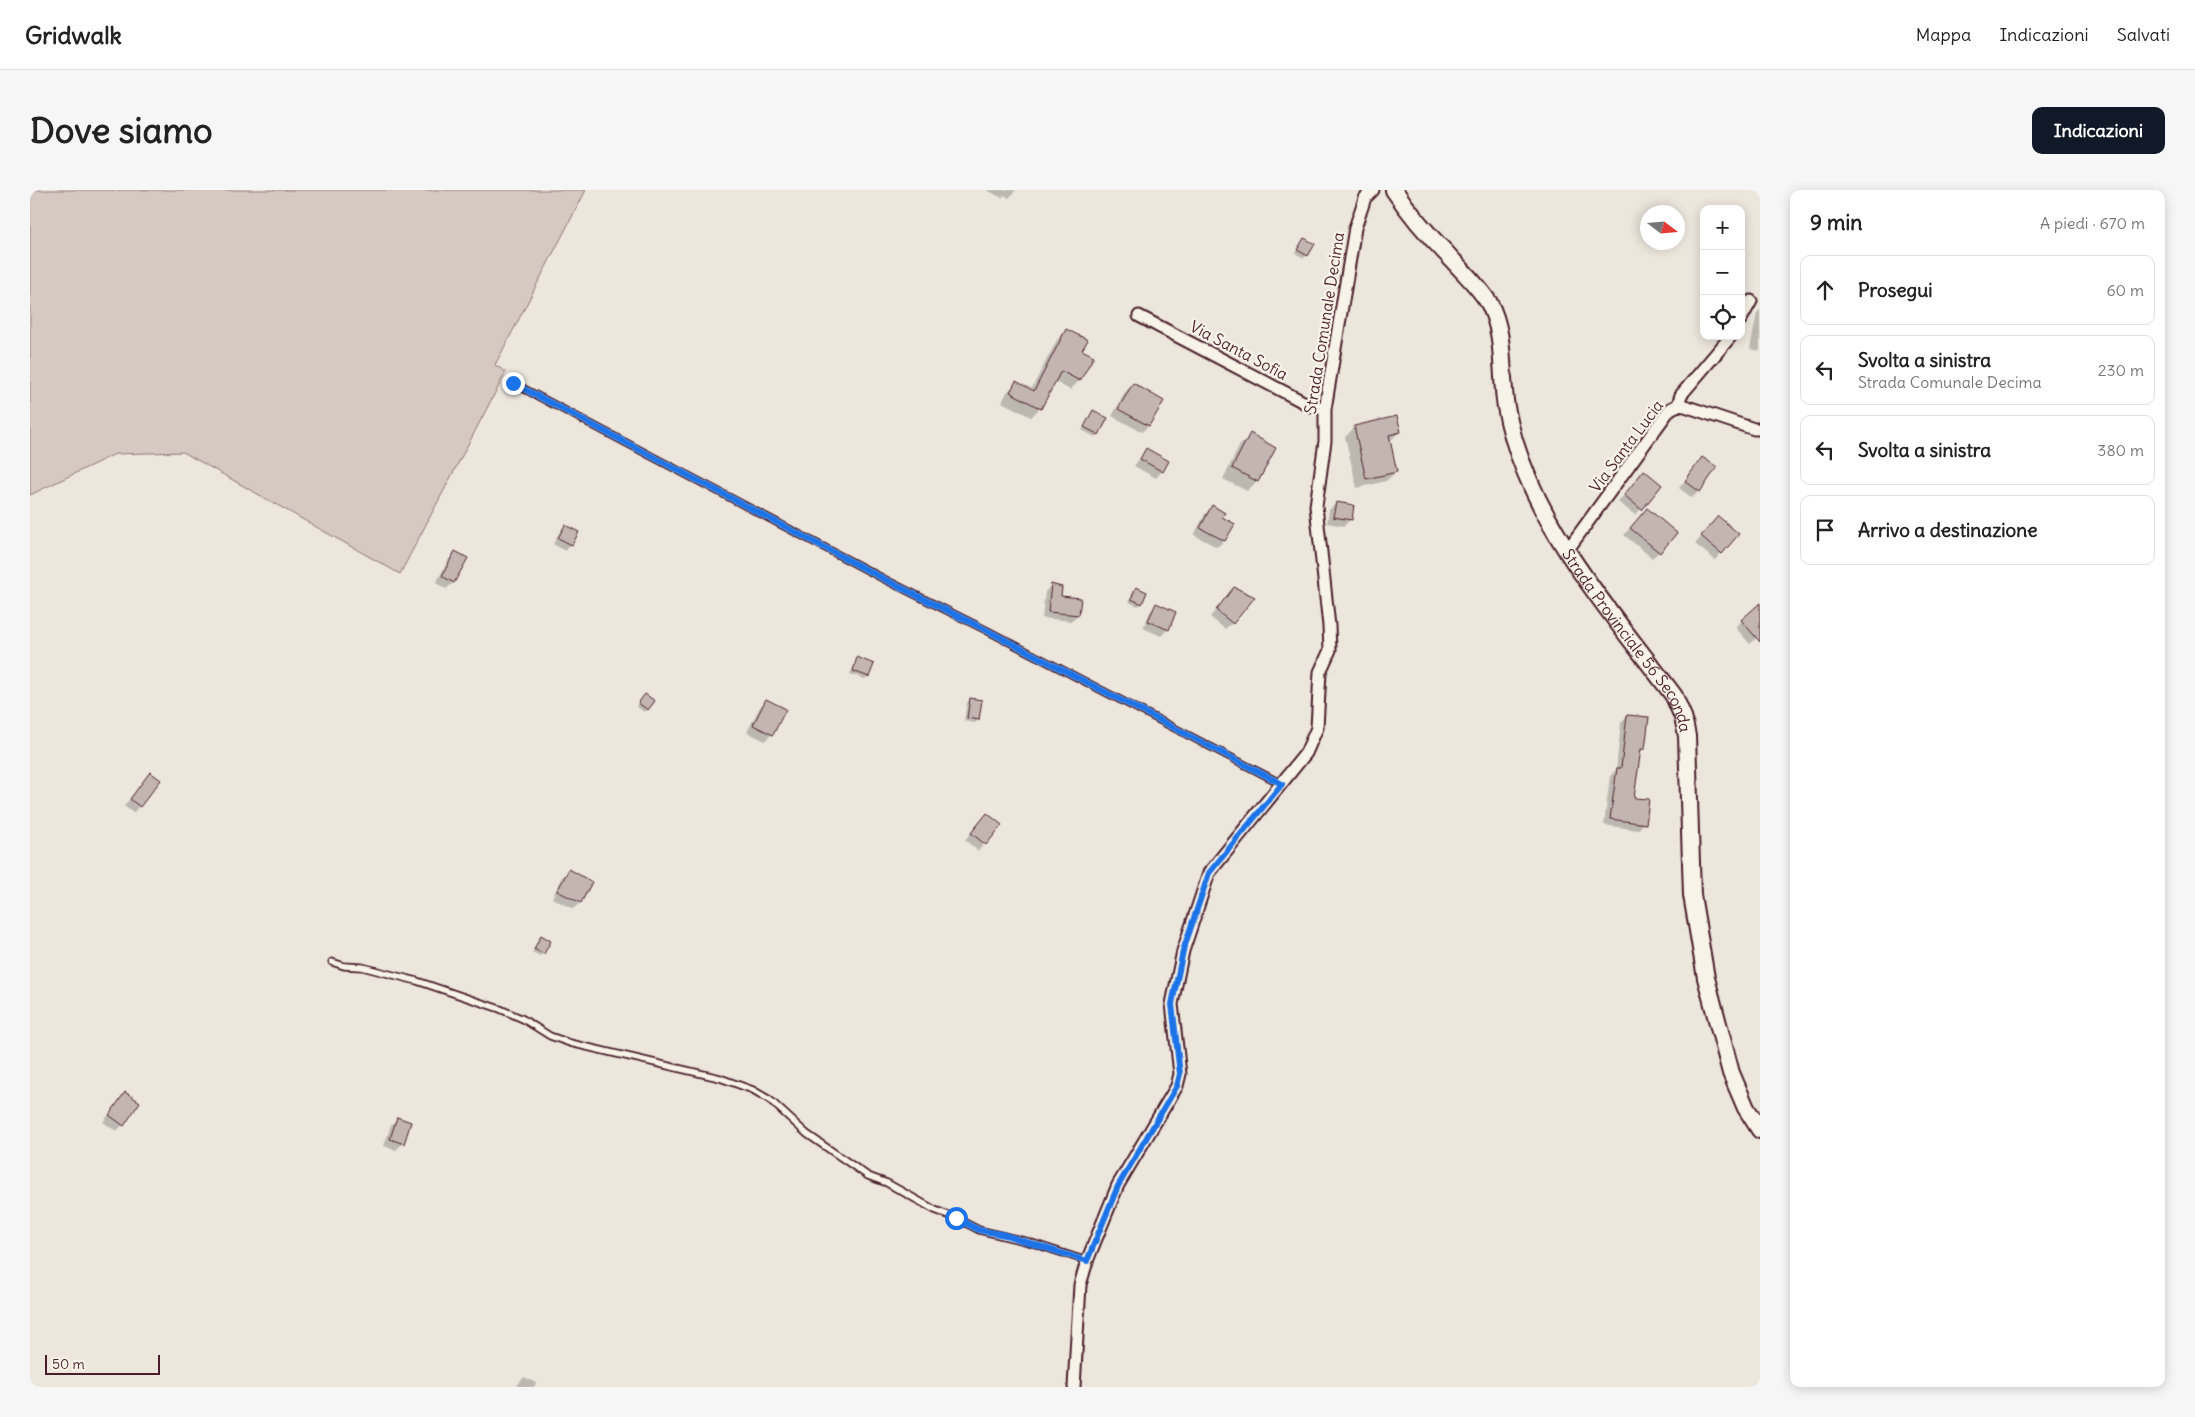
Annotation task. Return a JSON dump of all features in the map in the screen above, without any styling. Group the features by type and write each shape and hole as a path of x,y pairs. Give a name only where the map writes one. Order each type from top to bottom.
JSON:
{"street":[{"name":"Strada Comunale Decima","path":"1074,1387 1080,1285 1087,1261 1118,1186 1177,1086 1180,1074 1172,1004 1183,951 1209,873 1306,753 1317,728 1320,672 1330,650 1330,626 1316,506 1325,442 1325,409 1355,228 1365,198 1373,190"},
{"name":"Strada Provinciale 56 Seconda","path":"1394,190 1423,230 1474,284 1488,302 1496,319 1501,347 1506,407 1514,440 1527,477 1540,505 1566,552 1674,696 1683,717 1689,756 1692,896 1698,938 1706,978 1731,1072 1746,1108 1760,1130"},
{"path":"1745,312 1751,301"},
{"name":"Via Santa Sofia","path":"1139,316 1311,406 1325,409"},
{"path":"1678,405 1681,395 1728,340"},
{"name":"Via Santa Lucia","path":"1566,552 1670,409 1678,405 1754,429 1760,429"}],"lane":[{"path":"513,383 886,580 1282,784"},
{"path":"332,962 344,966 362,967 417,982 500,1009 523,1019 550,1036 570,1043 720,1078 753,1090 770,1100 807,1134 868,1176 888,1183 935,1210 979,1230 1005,1235 1087,1261"}],"shaded area":[{"path":"30,190 586,190 495,365 506,372 400,574 183,452 115,454 30,495"}],"building":[{"path":"1304,238 1315,244 1308,256 1297,250"},
{"path":"1066,329 1088,340 1082,350 1094,356 1080,381 1061,371 1041,409 1010,392 1016,381 1034,391"},
{"path":"1133,383 1164,401 1149,426 1118,409"},
{"path":"1093,410 1108,418 1099,435 1084,427"},
{"path":"1397,416 1401,432 1389,435 1397,472 1366,479 1354,426"},
{"path":"1250,433 1276,448 1258,482 1232,468"},
{"path":"1146,448 1169,461 1163,472 1140,459"},
{"path":"1702,457 1717,467 1700,492 1685,481"},
{"path":"1644,470 1662,485 1642,510 1624,495"},
{"path":"1336,502 1354,505 1352,520 1333,517"},
{"path":"1212,505 1225,513 1222,517 1235,524 1225,541 1200,528"},
{"path":"1647,508 1677,533 1660,553 1630,528"},
{"path":"1718,516 1739,534 1722,554 1701,536"},
{"path":"565,525 579,532 572,545 558,538"},
{"path":"455,551 468,558 454,583 442,576"},
{"path":"1051,584 1062,587 1061,596 1081,598 1079,615 1048,612"},
{"path":"1136,587 1147,592 1142,604 1131,599"},
{"path":"1234,587 1255,597 1233,624 1216,610"},
{"path":"1156,603 1176,612 1169,630 1148,621"},
{"path":"1760,603 1760,642 1741,620"},
{"path":"857,657 874,664 869,677 853,671"},
{"path":"645,694 655,701 648,710 638,703"},
{"path":"970,698 982,700 979,720 967,718"},
{"path":"766,699 786,709 773,735 753,725"},
{"path":"1627,715 1649,717 1645,749 1641,749 1634,798 1649,799 1646,824 1610,819 1617,768 1621,768"},
{"path":"150,772 161,780 140,807 130,799"},
{"path":"987,813 1002,825 986,845 971,833"},
{"path":"569,869 592,882 581,903 557,891"},
{"path":"541,935 551,941 544,954 534,949"},
{"path":"125,1092 140,1102 124,1126 109,1115"},
{"path":"397,1117 411,1122 404,1144 390,1139"}],"route":[{"path":"513,383 886,580 1282,784 1209,873 1183,951 1172,1004 1180,1074 1177,1086 1118,1186 1087,1261 1005,1235 979,1230 956,1218"}]}
